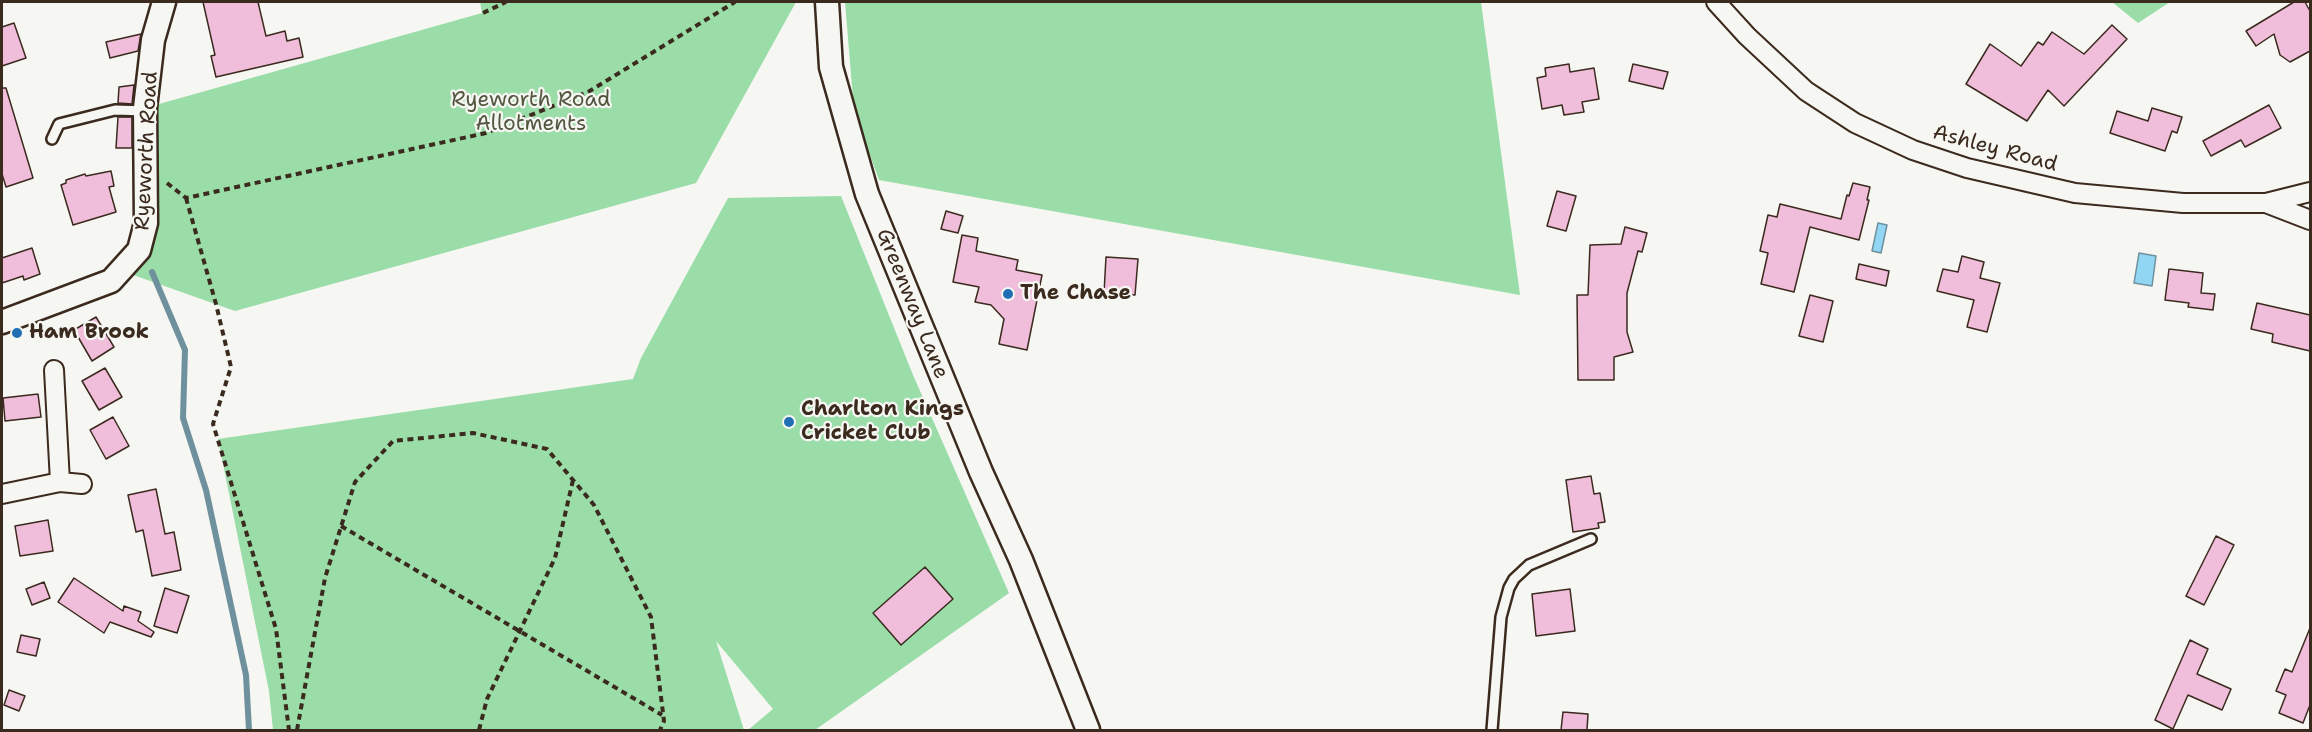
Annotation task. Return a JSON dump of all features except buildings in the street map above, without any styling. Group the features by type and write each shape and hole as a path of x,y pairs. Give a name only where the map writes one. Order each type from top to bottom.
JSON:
{"street":[{"name":"Ryeworth Road","path":"2,322 111,281 139,250 146,223 146,111 153,40 164,2"},
{"name":"Greenway Lane","path":"827,2 831,67 867,194 981,472 1021,560 1088,730"},
{"name":"Ashley Road","path":"1716,2 1785,73 1827,107 1884,137 1940,160 2045,187 2112,198 2206,204 2266,203 2310,220"},
{"path":"2266,203 2310,192"},
{"path":"54,370 60,482"},
{"path":"2,494 60,482 82,484"}],"lane":[{"path":"52,140 59,124 115,110 146,111"},
{"path":"1492,730 1501,617 1509,588 1514,579 1529,566 1591,539"}],"path":[{"path":"483,13 506,2"},
{"path":"186,198 486,133 588,92 735,2"},
{"path":"146,180 164,180 186,198 216,304 231,367 213,424 276,629 289,730"},
{"path":"297,730 325,578 355,482 393,441 473,433 547,449 594,505 651,617 663,716 660,730"},
{"path":"479,730 487,699 555,558 573,480"},
{"path":"341,526 663,716"}],"green space":[{"name":"Ryeworth Road Allotments","path":"480,2 796,2 696,183 235,311 122,271 134,257 145,108 482,13"},
{"path":"845,2 1481,2 1520,295 879,180 854,111"},
{"path":"2112,2 2170,2 2138,23"},
{"path":"841,196 913,375 1009,593 815,730 748,730 773,709 716,641 744,730 273,730 269,691 218,439 633,379 641,358 728,198"}],"water":[{"path":"1878,223 1887,225 1881,253 1872,251"},
{"path":"2139,253 2156,256 2152,286 2134,283"}],"waterway":[{"name":"Ham Brook","path":"152,272 185,350 183,418 206,490 246,675 249,730"}],"place":[{"name":"The Chase","path":"1008,294"},
{"name":"Ham Brook","path":"17,333"},
{"name":"Charlton Kings Cricket Club","path":"789,422"}]}
